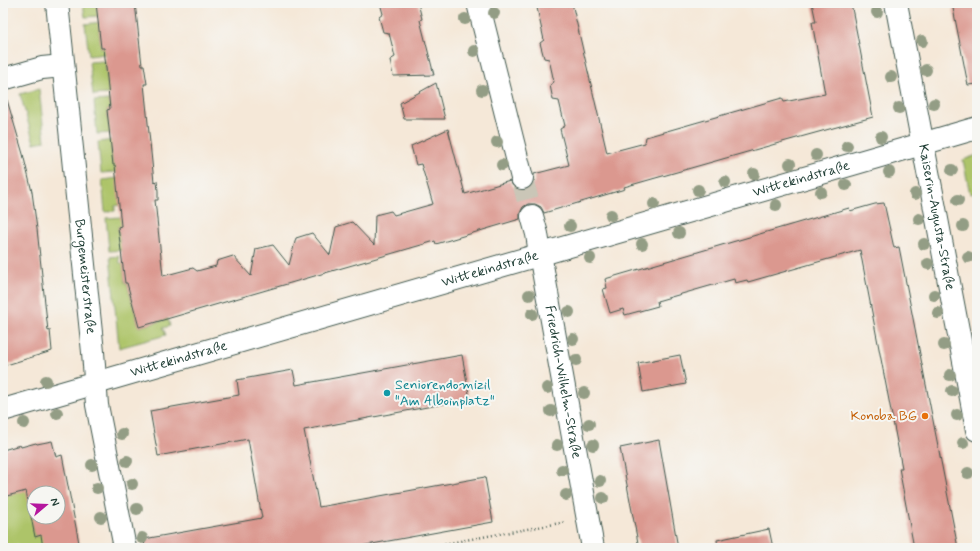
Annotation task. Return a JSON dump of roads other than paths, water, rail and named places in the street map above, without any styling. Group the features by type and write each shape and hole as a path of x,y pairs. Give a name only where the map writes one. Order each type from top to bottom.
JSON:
{"street":[{"name":"Burgemeisterstraße","path":"57,3 98,414 126,548"},
{"path":"478,3 522,178"},
{"name":"Kaiserin-Augusta-Straße","path":"896,3 977,430"},
{"path":"3,79 42,68 63,66"},
{"name":"Wittekindstraße","path":"3,410 977,128"},
{"name":"Friedrich-Wilhelm-Straße","path":"532,216 537,234 593,548"}],"tunnel":[{"path":"522,178 532,216"}],"place":[{"name":"Seniorendomizil \"Am Alboinplatz\"","path":"387,393"},
{"name":"Konoba BG","path":"925,416"}]}
